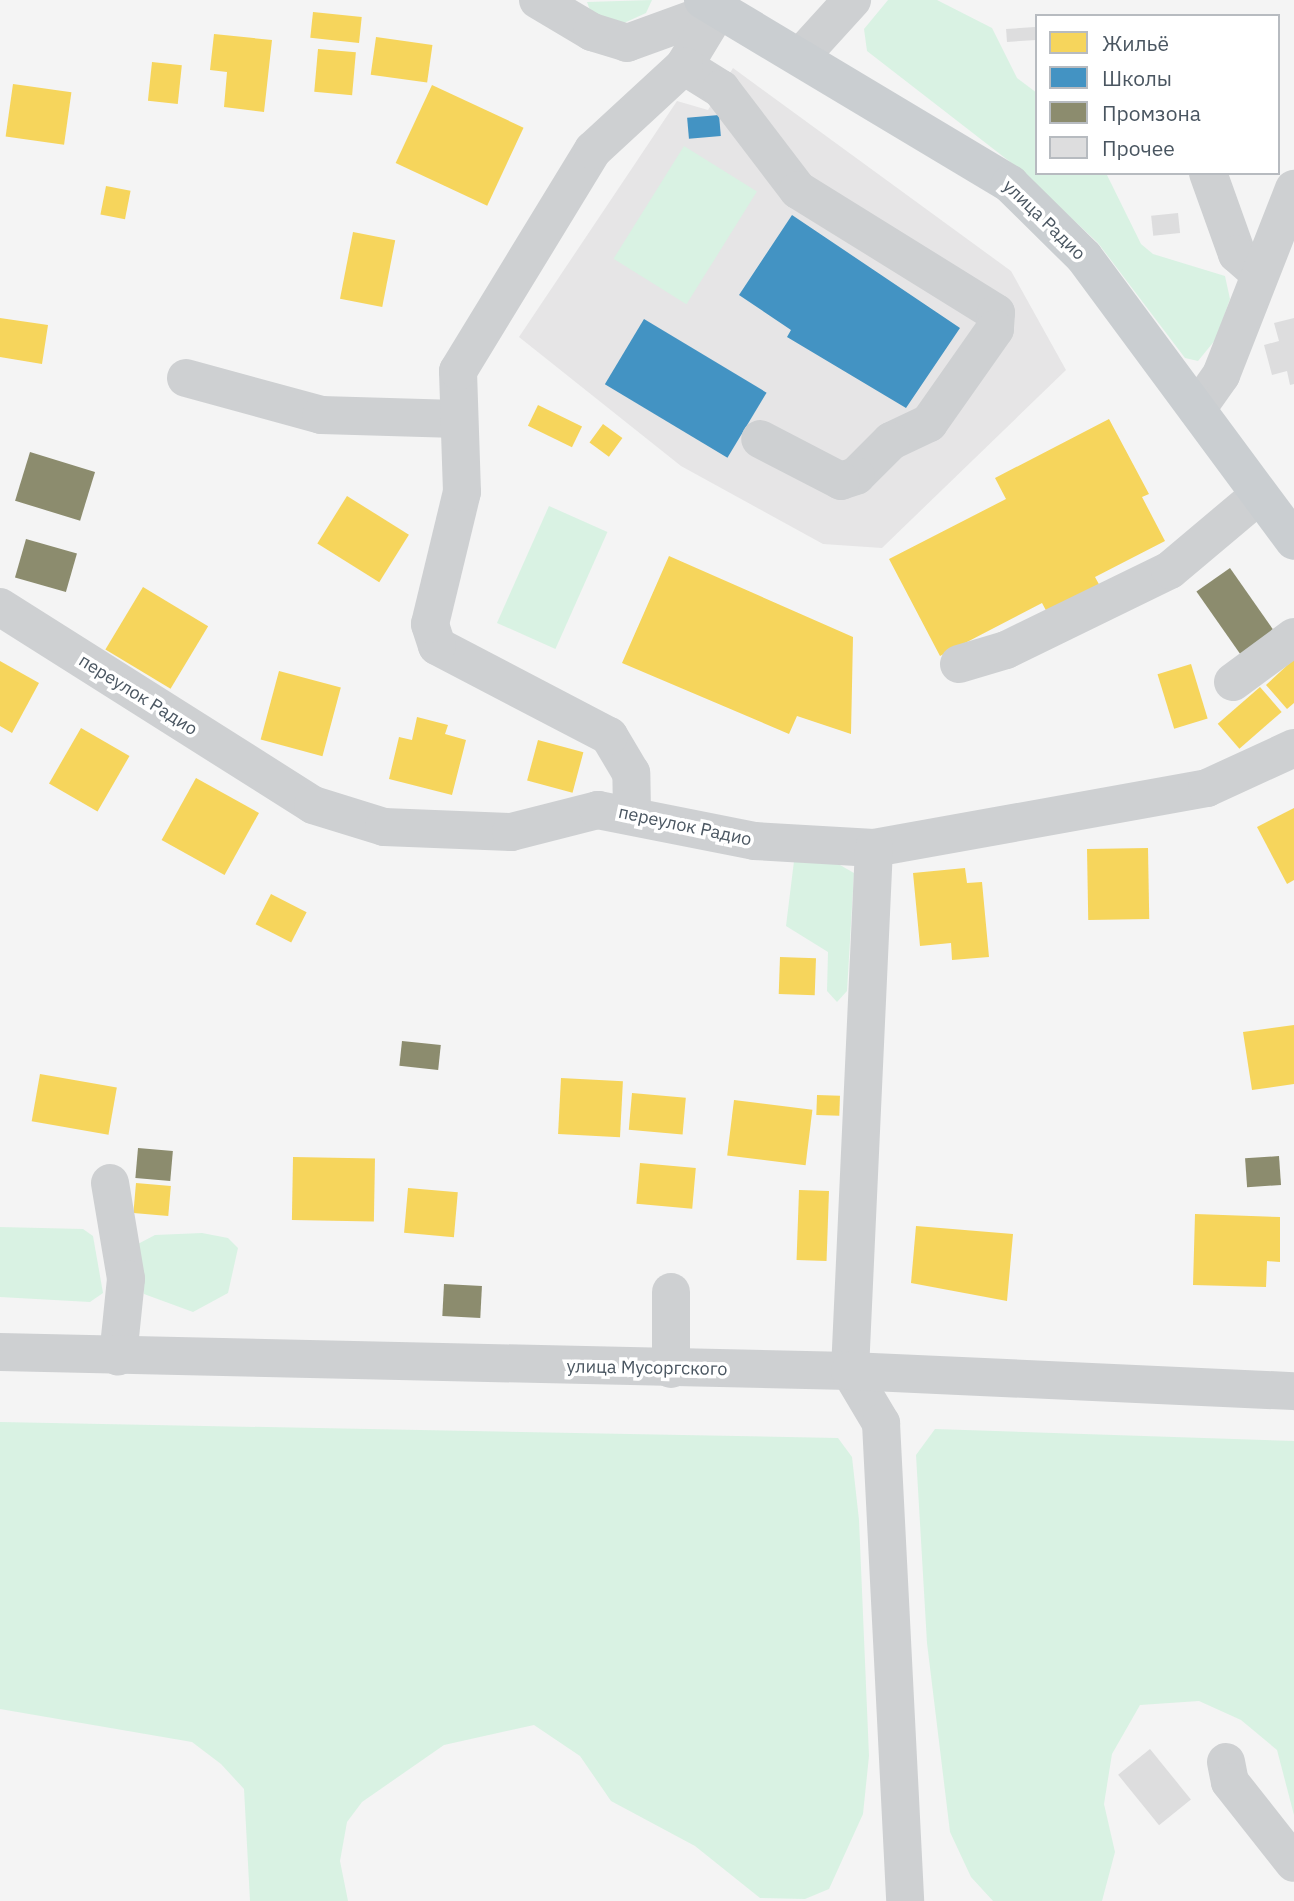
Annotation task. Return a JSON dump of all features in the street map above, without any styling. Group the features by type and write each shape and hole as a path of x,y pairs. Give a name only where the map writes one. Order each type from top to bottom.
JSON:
{"main road":[{"name":"улица Радио","path":"710,5 801,56 1010,184 1084,257 1258,496 1294,541"}],"lane":[{"path":"538,0 592,32 626,43 710,5"},
{"path":"801,56 852,0"},
{"path":"632,812 631,773 608,736 552,701 464,662 432,638 440,564 462,492 457,419 458,371 593,150 684,66 710,5"},
{"path":"684,66 721,89 798,190 996,313 995,329 929,423 891,441 856,475 841,481 760,439"},
{"path":"1209,175 1237,254 1258,272"},
{"path":"1196,410 1221,375 1258,272 1294,189"},
{"path":"186,378 321,415 457,419"},
{"path":"959,664 1006,650 1170,570 1258,496"},
{"name":"переулок Радио","path":"0,607 340,817 384,827 511,832 580,812 632,812 754,841 874,848 1207,789 1294,748"},
{"path":"1233,682 1294,637"},
{"path":"874,848 850,1371 881,1423 905,1901"},
{"path":"110,1183 126,1279 118,1357"},
{"path":"671,1293 671,1369"},
{"name":"улица Мусоргского","path":"7,1345 118,1357 850,1371 1294,1391"},
{"path":"1226,1762 1230,1782 1294,1863"}],"shaded area":[{"path":"733,68 1011,271 1066,370 882,548 823,544 681,466 519,337 677,101 708,110"}],"green space":[{"path":"652,0 646,13 624,23 591,13 587,2"},
{"path":"888,0 937,0 992,28 1017,78 1035,92 1035,175 1107,175 1141,244 1153,254 1225,276 1230,299 1216,339 1198,361 1185,358 1098,243 1018,168 867,51 864,29"},
{"path":"684,146 757,192 686,304 614,259"},
{"path":"549,506 607,532 555,649 497,623"},
{"path":"794,861 833,861 854,873 847,991 837,1002 827,991 828,952 786,926"},
{"path":"0,1227 83,1229 93,1236 103,1293 90,1302 0,1297"},
{"path":"202,1233 228,1238 238,1248 228,1293 193,1312 144,1294 136,1245 155,1235"},
{"path":"0,1422 838,1438 852,1457 859,1520 869,1756 863,1814 829,1889 805,1899 760,1898 695,1846 611,1801 580,1756 534,1725 444,1745 362,1802 347,1822 340,1861 348,1901 250,1901 244,1789 221,1764 192,1742 0,1709"},
{"path":"935,1429 1294,1441 1294,1815 1277,1750 1241,1720 1199,1701 1140,1705 1112,1754 1104,1804 1115,1852 1102,1901 993,1901 971,1877 950,1832 927,1643 916,1455"}],"building: Жильё":[{"path":"313,12 362,17 359,43 310,38"},
{"path":"214,34 272,40 264,112 224,107 227,72 210,70"},
{"path":"376,37 432,45 427,83 371,75"},
{"path":"318,49 356,52 352,95 314,92"},
{"path":"152,62 182,65 178,104 148,101"},
{"path":"13,84 71,92 64,145 6,136"},
{"path":"432,85 524,128 487,206 396,163"},
{"path":"106,186 131,191 125,219 100,214"},
{"path":"353,232 395,240 382,307 340,299"},
{"path":"0,318 48,325 42,364 0,357"},
{"path":"538,405 582,426 572,447 528,426"},
{"path":"1109,419 1149,494 1142,497 1165,541 1095,577 1101,588 1049,616 1042,603 940,656 889,559 1006,499 995,478"},
{"path":"603,424 622,438 609,457 589,443"},
{"path":"347,496 409,535 379,582 317,543"},
{"path":"669,556 853,637 851,734 797,716 789,734 622,663"},
{"path":"143,587 208,626 171,689 105,650"},
{"path":"1294,659 1294,703 1287,709 1266,685"},
{"path":"0,661 39,683 12,733 0,726"},
{"path":"1191,664 1208,719 1174,729 1158,674"},
{"path":"279,671 341,688 322,756 261,740"},
{"path":"1260,687 1282,712 1239,749 1218,724"},
{"path":"417,717 448,725 445,734 466,740 452,795 389,779 399,737 412,740"},
{"path":"81,728 129,756 97,811 49,783"},
{"path":"538,740 583,752 573,793 527,781"},
{"path":"196,778 259,813 225,875 162,840"},
{"path":"1294,808 1294,880 1287,884 1257,827"},
{"path":"1148,848 1149,919 1088,920 1087,849"},
{"path":"965,868 967,883 982,882 989,957 952,960 951,943 920,946 913,873"},
{"path":"271,894 307,912 291,942 256,924"},
{"path":"780,957 816,958 815,995 779,994"},
{"path":"1294,1025 1294,1084 1252,1090 1243,1032"},
{"path":"40,1074 117,1088 108,1135 32,1121"},
{"path":"561,1078 623,1081 620,1137 558,1134"},
{"path":"632,1093 686,1098 683,1135 629,1130"},
{"path":"817,1095 840,1096 839,1116 816,1115"},
{"path":"734,1100 812,1110 806,1165 727,1156"},
{"path":"293,1157 375,1158 374,1221 292,1220"},
{"path":"640,1163 696,1168 692,1209 636,1204"},
{"path":"136,1183 171,1186 168,1216 133,1213"},
{"path":"408,1188 458,1192 454,1237 404,1233"},
{"path":"799,1190 829,1191 827,1261 797,1260"},
{"path":"1195,1214 1280,1217 1280,1262 1267,1261 1266,1287 1193,1285"},
{"path":"916,1226 1013,1234 1007,1301 911,1283"}],"building: Школы":[{"path":"719,115 721,136 689,139 687,118"},
{"path":"792,215 960,328 906,408 787,337 791,330 739,295"},
{"path":"644,319 767,393 727,458 605,384"}],"building: Промзона":[{"path":"30,452 95,472 80,521 15,501"},
{"path":"26,539 77,554 66,592 15,577"},
{"path":"1230,568 1276,634 1242,657 1196,592"},
{"path":"402,1041 441,1045 438,1070 399,1066"},
{"path":"138,1148 173,1151 170,1181 135,1178"},
{"path":"1279,1156 1281,1185 1247,1187 1245,1158"},
{"path":"444,1284 482,1286 480,1318 442,1316"}],"building: Прочее":[{"path":"1035,27 1035,40 1007,42 1006,29"},
{"path":"1178,213 1180,233 1153,236 1151,216"},
{"path":"1294,318 1294,384 1290,385 1287,371 1272,375 1264,345 1279,341 1274,323"},
{"path":"1150,1749 1191,1800 1159,1825 1118,1775"}]}
